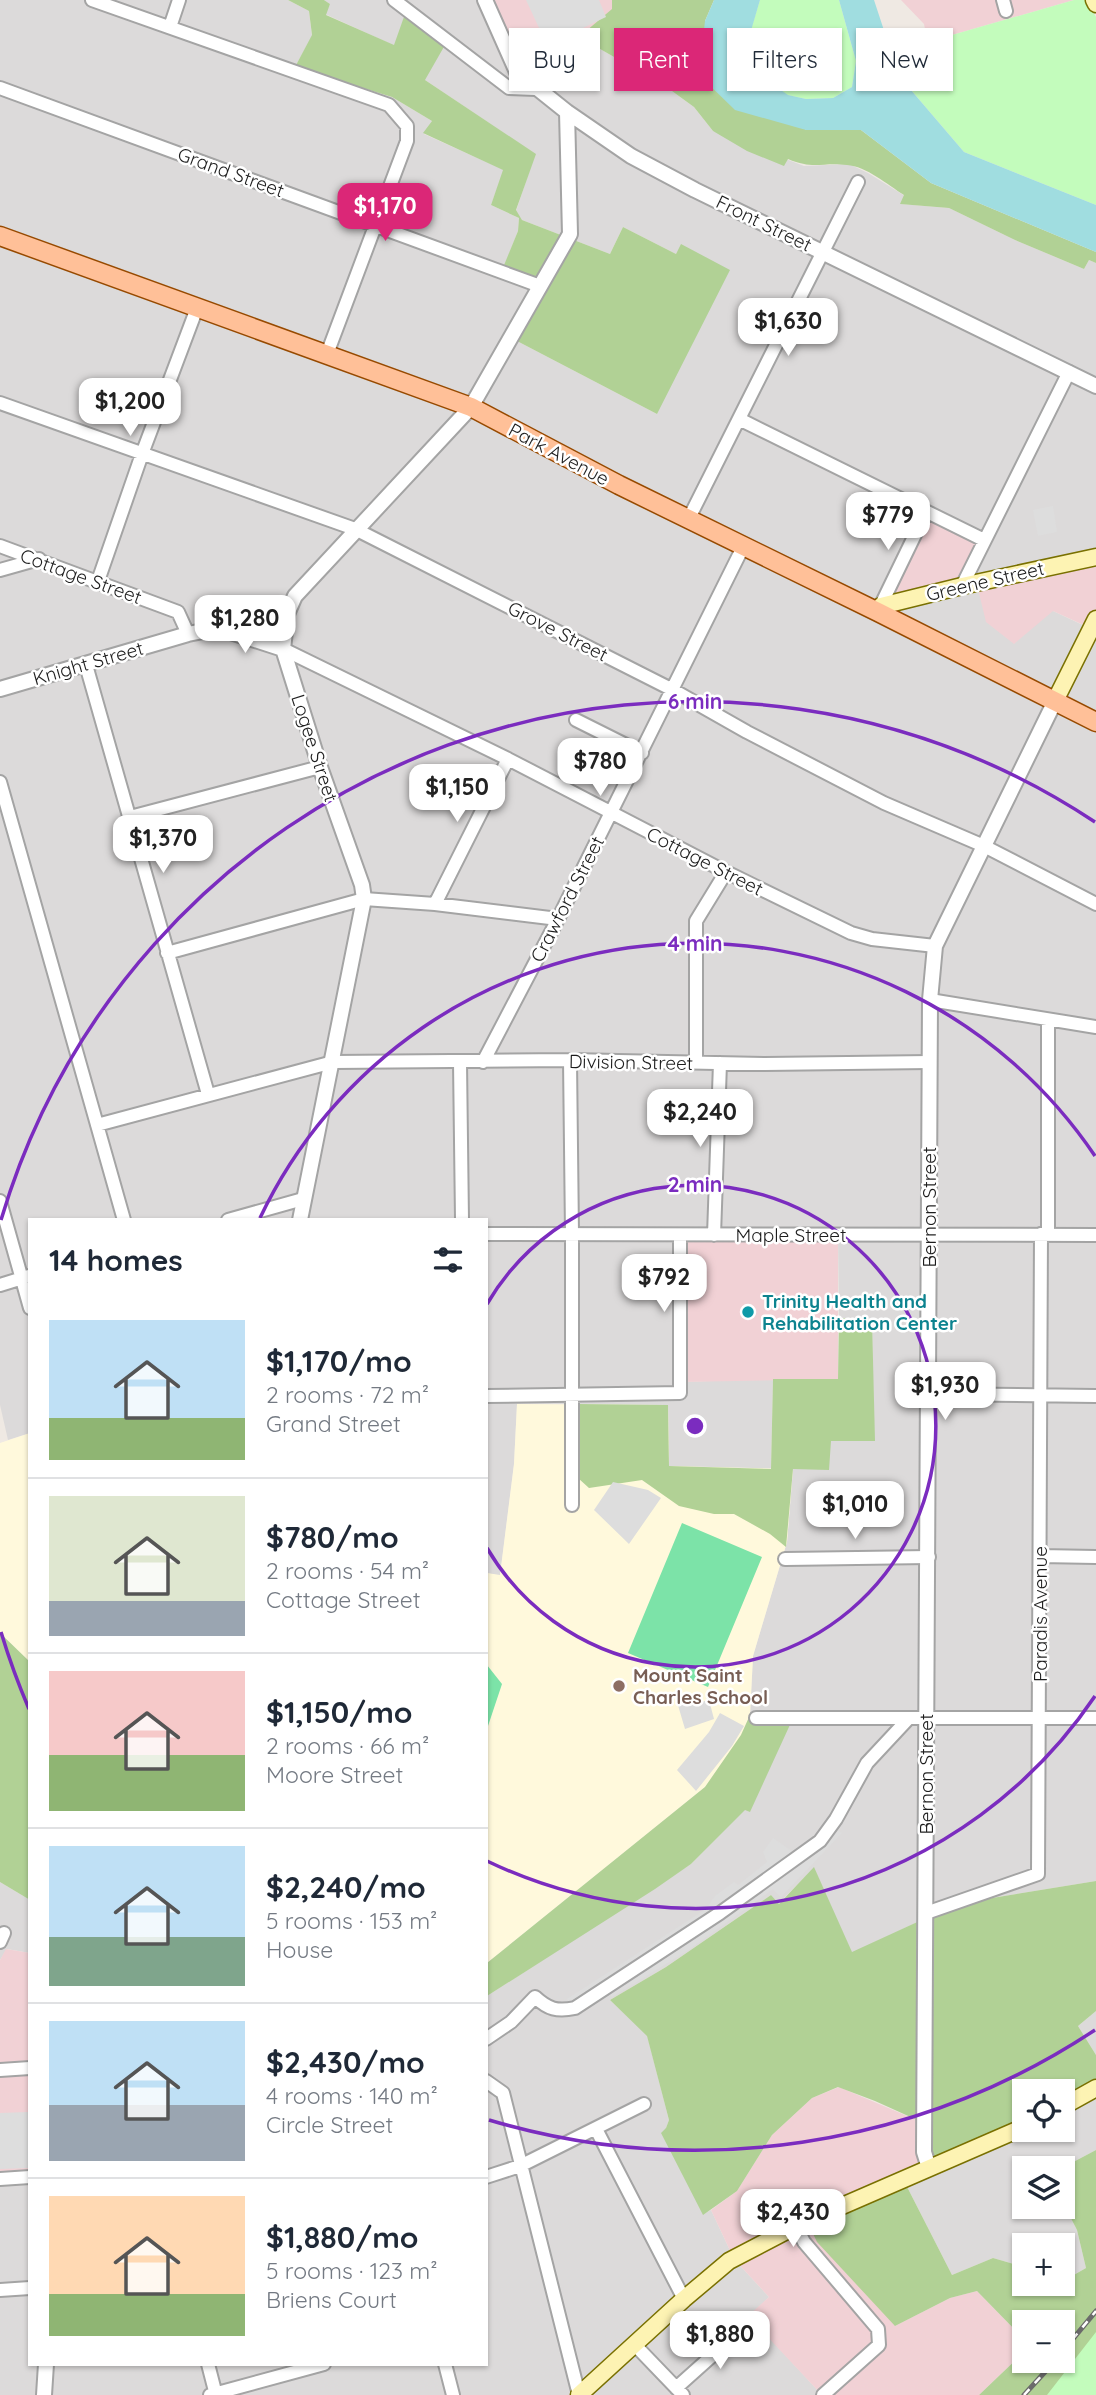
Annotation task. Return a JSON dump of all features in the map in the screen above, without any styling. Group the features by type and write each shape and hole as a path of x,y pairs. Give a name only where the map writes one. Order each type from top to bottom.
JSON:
{"main road":[{"name":"Park Avenue","path":"0,236 471,407 688,520 880,609 1096,722"},
{"name":"Greene Street","path":"880,609 962,586 1096,557"},
{"name":"Bernon Street","path":"1055,701 1096,619"},
{"path":"1075,2100 1096,2088"},
{"path":"579,2395 729,2261 796,2226 1012,2132"}],"street":[{"path":"93,0 389,105 407,125 407,141 327,354"},
{"path":"170,27 180,0"},
{"path":"394,0 509,88"},
{"name":"Front Street","path":"485,0 509,56"},
{"name":"Grand Street","path":"0,88 540,286"},
{"name":"Front Street","path":"539,91 631,156 695,190 1069,372 1095,382"},
{"name":"Logee Street","path":"300,1218 364,899 362,885 320,767 283,649 287,614 295,596 471,407 570,234 566,112"},
{"path":"688,520 858,182"},
{"path":"98,581 197,308"},
{"path":"962,586 1069,372"},
{"name":"Grove Street","path":"0,402 355,529 673,690 884,803 984,846 1096,904"},
{"path":"739,419 984,540"},
{"path":"880,609 926,512"},
{"name":"Cottage Street","path":"0,546 178,612 188,634"},
{"name":"Crawford Street","path":"483,1062 642,753 743,547"},
{"path":"0,570 39,559"},
{"name":"Cottage Street","path":"218,628 283,649 508,759 726,872 851,933 872,939 934,946"},
{"name":"Knight Street","path":"0,689 188,634 218,628"},
{"path":"86,665 208,1094"},
{"name":"Bernon Street","path":"929,2168 924,2152 930,1000 934,946 1055,701"},
{"path":"576,720 642,753"},
{"path":"435,904 508,759"},
{"path":"130,817 320,767"},
{"path":"0,782 123,1218"},
{"path":"696,1063 696,921 726,872"},
{"path":"167,953 364,899 435,904 558,919"},
{"path":"930,1000 1096,1027"},
{"name":"Paradis Avenue","path":"926,1913 1038,1874 1040,1396 1048,1020"},
{"path":"570,1060 572,1505"},
{"name":"Division Street","path":"97,1125 333,1062 930,1062"},
{"path":"460,1062 461,1218"},
{"path":"714,1235 720,1063"},
{"path":"235,1218 303,1199"},
{"path":"0,1201 26,1278 0,1285"},
{"name":"Maple Street","path":"488,1234 1096,1235"},
{"path":"488,1396 680,1393 680,1235"},
{"path":"928,1394 1096,1396"},
{"path":"1040,1556 1096,1557"},
{"path":"785,1559 929,1557"},
{"path":"756,1718 1096,1718"},
{"path":"488,2038 511,2022 535,1997 547,2008 562,2011 575,2008 720,1913 813,1847 836,1819 866,1763 909,1718"},
{"path":"0,2070 28,2068"},
{"path":"488,2082 503,2093 579,2395"},
{"path":"488,2176 520,2166 644,2104"},
{"path":"596,2129 684,2299"},
{"path":"0,2179 28,2177"},
{"path":"796,2226 804,2242 878,2329 878,2345 823,2395"},
{"path":"0,2290 28,2288"},
{"path":"634,2344 680,2391 742,2329"},
{"path":"44,2395 46,2366"},
{"path":"208,2366 214,2395 317,2366"},
{"path":"446,2366 453,2395"}],"shaded area":[{"path":"0,0 288,0 309,11 312,36 295,67 392,97 432,121 424,134 504,170 491,205 519,218 518,231 501,275 543,291 517,341 657,414 682,244 676,254 623,227 610,254 522,220 516,211 535,154 425,80 395,46 325,14 330,4 324,0 482,0 509,60 509,91 600,91 600,49 614,57 614,91 672,91 694,107 713,131 804,166 849,164 905,196 901,204 949,208 1084,269 1089,260 1096,263 1096,565 979,589 1053,611 1087,627 1096,611 1096,1881 986,1899 926,1918 852,1953 814,1868 778,1904 771,1895 666,1967 610,2000 647,2035 669,2120 666,2128 703,2214 711,2210 734,2259 769,2297 749,2316 822,2395 0,2395 0,2179 28,2179 28,2366 488,2366 488,1995 691,1864 745,1809 750,1811 793,1716 750,1715 753,1656 787,1542 793,1469 831,1441 874,1441 872,1319 839,1318 838,1237 682,1382 773,1379 771,1469 669,1466 668,1405 517,1404 514,1464 500,1576 488,1573 488,1218 28,1218 28,1434 8,1440 0,1405"},
{"path":"482,0 612,0 613,9 590,28 509,28 509,61"},
{"path":"526,0 599,0 606,17 583,28 539,28"},
{"path":"901,0 1074,0 953,35 953,28 925,28"},
{"path":"1053,506 1057,532 1038,536 1033,510"},
{"path":"926,510 986,540 965,588 883,609"},
{"path":"1096,565 1096,611 1088,627 1053,611 1014,644 986,622 978,589"},
{"path":"683,1237 838,1237 838,1379 682,1382"},
{"name":"Mount Saint Charles School","path":"517,1404 668,1405 669,1466 793,1469 787,1542 753,1656 750,1715 741,1735 705,1787 488,1962 488,1573 500,1575 514,1464"},
{"path":"28,1434 28,1660 0,1633 0,1443"},
{"path":"613,1482 648,1490 661,1498 629,1544 594,1510"},
{"path":"688,1697 692,1704 709,1700 714,1719 685,1729 677,1702"},
{"path":"720,1713 744,1726 732,1746 696,1791 677,1770 709,1732"},
{"path":"833,1827 842,1833 781,1897 773,1889 687,1951 612,1997 608,1991 576,2012 567,1999 706,1909 715,1896 734,1882 738,1885 767,1862 763,1852 773,1838 803,1859"},
{"path":"0,1882 28,1899 28,1953 7,1949 0,1960"},
{"path":"6,1949 28,1953 28,2179 0,2179 0,1960"},
{"path":"1096,2011 1096,2055 1078,2026"},
{"path":"839,2087 926,2124 930,2165 902,2177 895,2326 950,2298 977,2291 1012,2327 1012,2364 979,2395 822,2395 748,2316 769,2297 734,2259 711,2210 737,2191 772,2135 812,2098"},
{"path":"1096,2087 1096,2150 1075,2161 1075,2156 1012,2156 1012,2219 1071,2219 1077,2230 1086,2268 1075,2274 1075,2233 1012,2233 1012,2264 993,2258 952,2275 902,2177 1012,2135 1012,2142 1075,2142 1075,2098"},
{"path":"28,2112 28,2168 0,2169 0,2113"}],"green space":[{"path":"288,0 324,0 330,4 326,15 394,45 405,14 445,45 425,80 536,154 516,210 522,220 610,254 623,227 676,254 681,244 730,270 657,414 517,341 543,291 500,275 518,231 519,218 491,205 503,170 423,133 432,121 392,97 295,67 312,35 309,11"},
{"path":"612,0 714,0 705,21 711,28 614,28 614,57 600,49 600,28 590,28 612,9"},
{"path":"760,0 839,0 856,61 852,87 833,98 806,99 781,91 842,91 842,28 751,28"},
{"path":"1074,0 1086,0 1096,17 1096,205 964,152 912,91 953,91 953,35"},
{"path":"713,30 727,45 727,91 770,91 806,130 861,130 931,183 1096,252 1096,263 1089,260 1084,269 949,208 900,204 904,195 869,172 854,166 811,165 788,159 784,166 747,151 713,131 694,107 672,91 713,91"},
{"path":"839,1318 872,1319 875,1441 831,1441 829,1470 793,1469 786,1547 770,1534 734,1514 714,1514 679,1506 642,1480 589,1488 578,1478 579,1404 668,1405 669,1466 771,1469 773,1379 838,1379"},
{"path":"682,1523 762,1557 708,1687 628,1653"},
{"path":"0,1633 28,1660 28,1899 0,1882"},
{"path":"488,1666 502,1684 488,1726"},
{"path":"750,1715 794,1716 750,1812 745,1810 691,1864 488,1995 488,1962 705,1787 741,1735"},
{"path":"814,1867 852,1952 926,1918 986,1899 1096,1881 1096,2011 1078,2026 1096,2055 1096,2087 1075,2098 1075,2079 1012,2079 1012,2129 930,2165 926,2124 838,2087 812,2098 772,2135 737,2191 703,2215 661,2133 669,2120 647,2036 610,2000 666,1967 771,1895 779,1904"},
{"path":"1096,2150 1096,2343 1075,2370 1075,2310 1012,2310 1012,2327 977,2291 950,2298 895,2326 817,2242 807,2221 902,2177 952,2275 993,2258 1012,2264 1012,2296 1075,2296 1075,2274 1086,2268 1077,2230 1071,2219 1075,2219 1075,2161"},
{"path":"1096,2332 1096,2395 1047,2395 1064,2373 1075,2373 1075,2359"},
{"path":"1012,2364 1012,2373 1073,2373 1056,2395 979,2395"}],"water":[{"path":"714,0 760,0 752,28 727,28 727,91 782,91 806,99 833,98 852,87 856,61 856,91 912,91 964,152 1096,205 1096,252 931,183 861,130 806,130 735,110 713,89 713,28 704,28"},
{"path":"839,0 874,0 883,28 856,28 856,61"}],"railway":[{"path":"1075,2336 1096,2311"},
{"path":"1024,2395 1044,2373"}],"place":[{"name":"Trinity Health and Rehabilitation Center","path":"748,1312"},
{"name":"Mount Saint Charles School","path":"619,1686"}]}
